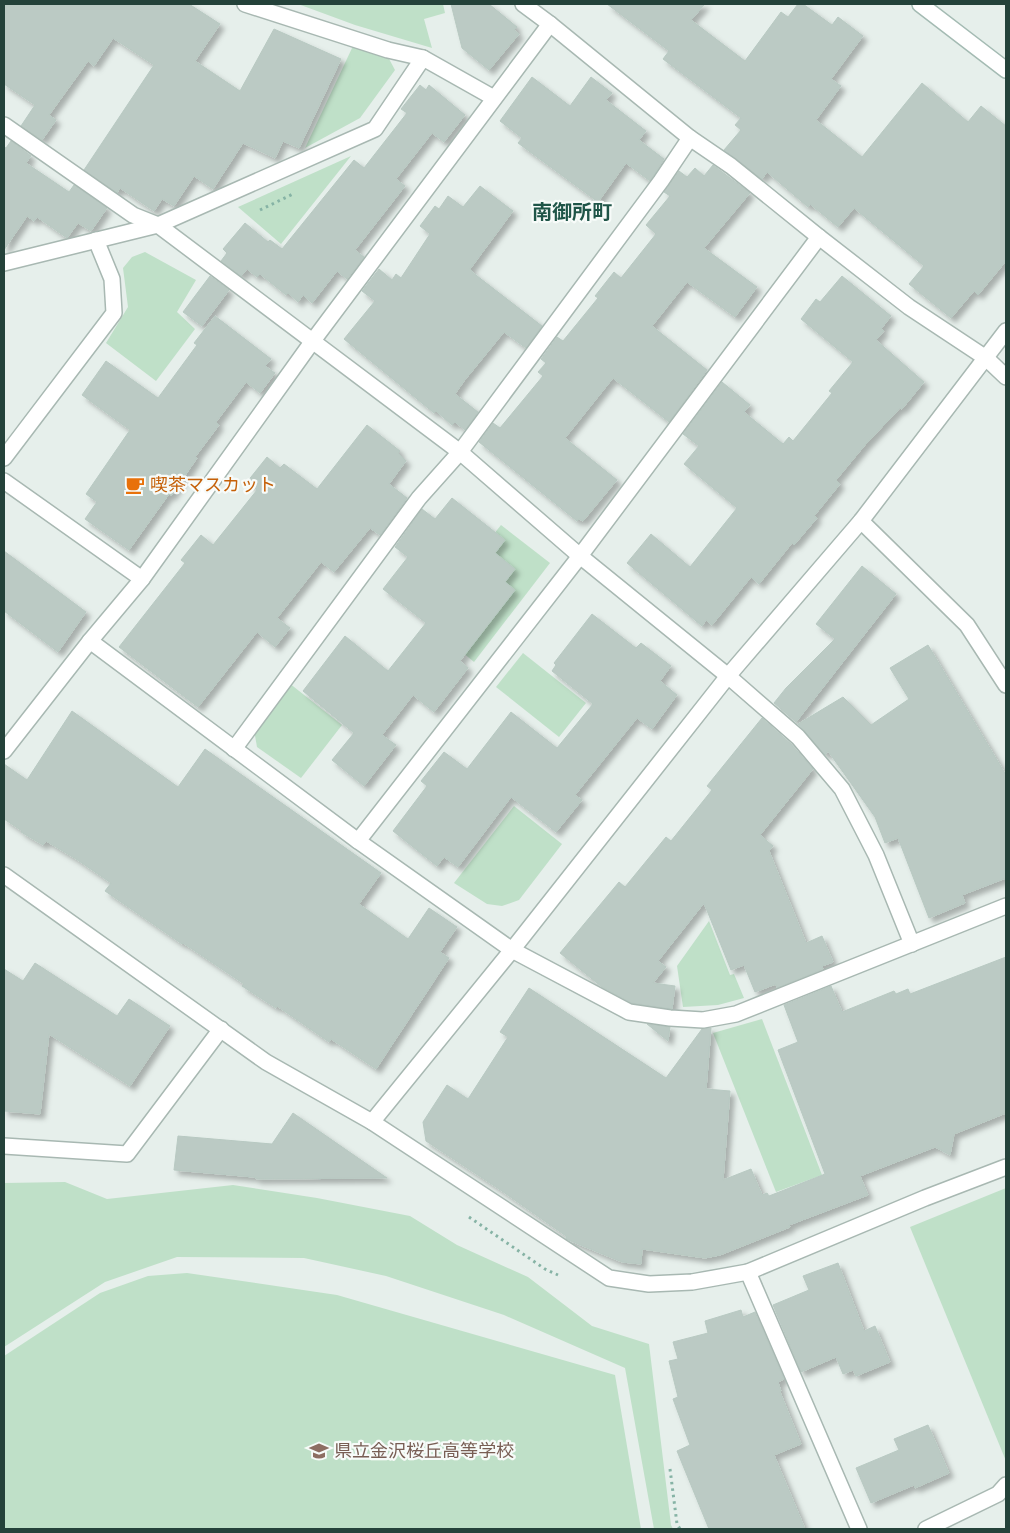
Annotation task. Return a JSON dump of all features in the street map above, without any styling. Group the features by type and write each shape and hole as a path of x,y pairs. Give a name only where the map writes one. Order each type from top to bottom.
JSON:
{"street":[{"path":"245,4 388,50 423,58 494,98"},
{"path":"523,4 690,138 731,166 818,238 909,307 986,358 1006,377"},
{"path":"920,4 1006,70"},
{"path":"4,751 90,641 142,579 312,342 550,24"},
{"path":"4,263 158,225 375,129 423,58"},
{"path":"4,125 133,215 158,225 460,452 580,556 728,676 798,737 842,789 876,855 912,944"},
{"path":"234,750 420,498 460,452 661,181 690,138"},
{"path":"358,841 580,556 818,238"},
{"path":"4,458 114,313 112,279 96,240"},
{"path":"372,1122 512,950 728,676 861,521 1006,331"},
{"path":"4,481 142,579"},
{"path":"861,521 967,625 1006,685"},
{"path":"90,641 358,841 512,950 629,1012 670,1018 703,1020 736,1014 1006,906"},
{"path":"4,875 266,1062 372,1122 609,1278 649,1284 692,1282 748,1272 925,1198 1006,1167"},
{"path":"4,1146 127,1154 221,1029"},
{"path":"748,1272 859,1529"},
{"path":"926,1529 998,1494 1006,1485"}],"path":[{"path":"464,1214 545,1269 561,1277"},
{"path":"670,1469 677,1524 680,1529"}],"green space":[{"path":"298,4 443,4 445,13 424,19 432,48 355,25"},
{"path":"353,46 388,57 395,70 360,118 305,148"},
{"path":"351,156 281,244 238,207"},
{"path":"145,252 196,280 177,312 195,329 156,381 106,343 128,307 123,268 132,257"},
{"path":"501,525 550,563 474,662 425,621"},
{"path":"523,653 586,703 559,737 496,687"},
{"path":"289,683 342,725 301,778 257,747 254,730"},
{"path":"514,806 562,844 519,900 502,906 487,904 454,883"},
{"path":"709,921 730,975 734,974 744,998 718,1005 683,1007 677,966"},
{"path":"762,1019 822,1175 776,1192 713,1033"},
{"path":"65,1182 107,1199 233,1185 317,1198 410,1216 457,1245 528,1277 592,1326 649,1344 673,1529 654,1529 625,1368 504,1315 386,1276 304,1258 177,1257 105,1282 4,1347 4,1183"},
{"path":"1006,1188 1006,1461 910,1227"},
{"name":"県立金沢桜丘高等学校","path":"187,1273 337,1295 615,1375 641,1529 4,1529 4,1356 100,1293 148,1276"}],"building":[{"path":"4,4 189,4 220,24 195,61 240,91 274,29 341,59 299,148 283,141 275,158 243,143 213,189 194,176 174,206 162,199 154,211 120,188 117,193 84,170 154,65 113,38 94,66 88,61 49,115 56,120 42,140 21,126 35,105 4,84"},
{"path":"451,4 489,4 517,27 514,30 519,34 489,70 462,48"},
{"path":"607,4 705,4 691,20 745,61 781,12 788,17 798,4 803,4 832,25 838,17 863,36 831,79 841,86 816,120 862,157 922,83 968,122 981,106 1006,126 1006,261 978,295 974,291 951,318 909,284 924,266 854,208 838,227 810,204 808,207 767,172 762,179 724,150 741,130 735,125 741,118 663,59 669,51"},
{"path":"532,77 570,106 591,77 612,93 606,100 646,131 639,140 664,159 650,181 626,163 598,202 518,143 522,138 500,121"},
{"path":"420,85 426,90 429,85 465,115 444,142 432,133 396,179 405,186 355,250 364,257 347,279 337,271 312,303 303,295 298,302 260,274 257,277 247,269 241,276 221,261 227,253 223,249 245,223 268,242 270,240 282,249 354,160 364,168 407,113 401,109"},
{"path":"11,141 31,156 26,163 69,192 74,185 107,208 91,231 78,223 67,238 37,217 34,221 27,216 4,250 4,147 6,148"},
{"path":"713,165 750,193 704,248 757,287 735,317 687,282 652,326 707,370 669,422 613,378 565,438 617,480 583,521 579,519 577,521 479,442 493,423 500,428 543,376 538,372 546,363 541,359 557,337 563,341 598,298 595,296 614,272 621,278 656,234 646,225 670,196 664,192 679,171 687,177 695,168 704,176"},
{"path":"480,186 513,211 470,269 542,326 526,348 504,332 464,381 455,394 478,412 465,430 455,422 452,425 436,411 434,413 344,339 375,301 362,291 379,269 392,280 396,274 401,278 430,234 420,226 435,206 439,209 448,196 463,207"},
{"path":"210,276 229,290 202,326 183,312"},
{"path":"842,276 891,316 881,329 884,331 876,340 924,382 902,409 900,408 865,445 836,480 840,484 814,516 817,518 794,545 792,543 759,584 751,577 712,625 706,620 702,626 627,563 651,534 690,567 737,508 684,464 699,446 683,434 722,382 750,405 744,412 783,444 789,437 793,441 832,393 829,391 853,362 801,319 816,299 820,302"},
{"path":"215,316 271,359 265,366 275,373 260,393 246,382 216,422 219,425 195,457 197,458 171,496 169,494 129,550 85,519 97,502 86,494 130,430 82,395 106,361 158,398 197,345 194,343"},
{"path":"367,425 400,451 398,453 406,461 389,484 407,498 380,535 370,528 334,572 321,562 277,618 290,628 275,647 257,632 198,707 119,647 185,563 181,560 201,535 213,545 257,490 247,482 267,457 280,468 284,464 317,489"},
{"path":"452,498 505,540 495,553 515,569 505,582 515,590 460,661 468,668 434,712 413,695 382,735 396,745 364,786 332,760 354,733 303,691 345,636 388,671 426,623 383,589 408,557 395,547 422,509 435,519"},
{"path":"4,551 86,612 58,652 4,611"},
{"path":"862,566 896,594 796,722 774,703 786,688 835,639 816,624"},
{"path":"592,614 636,648 641,643 671,666 660,681 677,695 652,729 637,718 575,795 582,800 556,832 511,797 458,867 444,857 437,866 393,831 427,786 421,781 444,752 467,769 511,712 557,748 593,704 552,671 556,665 554,663"},
{"path":"928,645 1006,775 1006,878 962,895 965,903 929,918 898,838 885,843 875,817 828,751 825,755 798,724 843,697 871,725 909,699 890,668"},
{"path":"72,711 178,787 205,749 381,873 359,904 408,939 429,908 457,927 440,952 449,958 376,1069 331,1039 329,1042 277,1006 276,1008 242,986 244,984 105,891 111,883 76,859 46,841 43,845 4,819 4,764 27,780"},
{"path":"762,718 791,744 813,769 760,835 773,846 769,851 806,943 822,936 833,962 822,966 823,969 777,988 776,984 755,992 744,965 731,970 704,903 658,961 666,967 653,983 675,986 672,1009 632,1003 602,987 560,953 619,882 625,887 666,837 671,841 712,790 707,786"},
{"path":"1006,957 1006,1113 954,1134 950,1155 935,1147 860,1176 868,1195 789,1225 790,1227 720,1255 705,1258 642,1249 641,1264 622,1262 566,1239 566,1236 499,1189 426,1141 423,1122 447,1085 468,1099 508,1037 500,1032 529,988 666,1078 702,1029 711,1028 706,1089 730,1091 723,1180 751,1169 762,1195 767,1193 769,1196 825,1174 778,1050 798,1042 784,1005 831,986 842,1012 894,991 896,994 908,989 910,994"},
{"path":"35,963 117,1016 129,999 170,1026 130,1086 49,1034 40,1114 4,1111 4,969 23,981"},
{"path":"647,1024 670,1027 668,1041"},
{"path":"293,1113 387,1178 257,1179 254,1177 174,1170 178,1136 272,1144"},
{"path":"838,1263 864,1331 875,1326 890,1362 856,1376 853,1370 843,1374 836,1357 801,1372 773,1305 809,1290 803,1276"},
{"path":"741,1310 743,1317 755,1312 784,1379 778,1382 780,1392 801,1444 774,1455 805,1529 709,1529 677,1451 690,1445 673,1399 678,1397 669,1361 678,1359 673,1342 708,1333 705,1321"},
{"path":"928,1425 949,1473 915,1488 914,1485 871,1503 856,1468 899,1450 894,1439"}],"place":[{"name":"喫茶マスカット","path":"135,485"},
{"name":"県立金沢桜丘高等学校","path":"319,1451"}],"district":[{"name":"南御所町","path":"572,212"}]}
